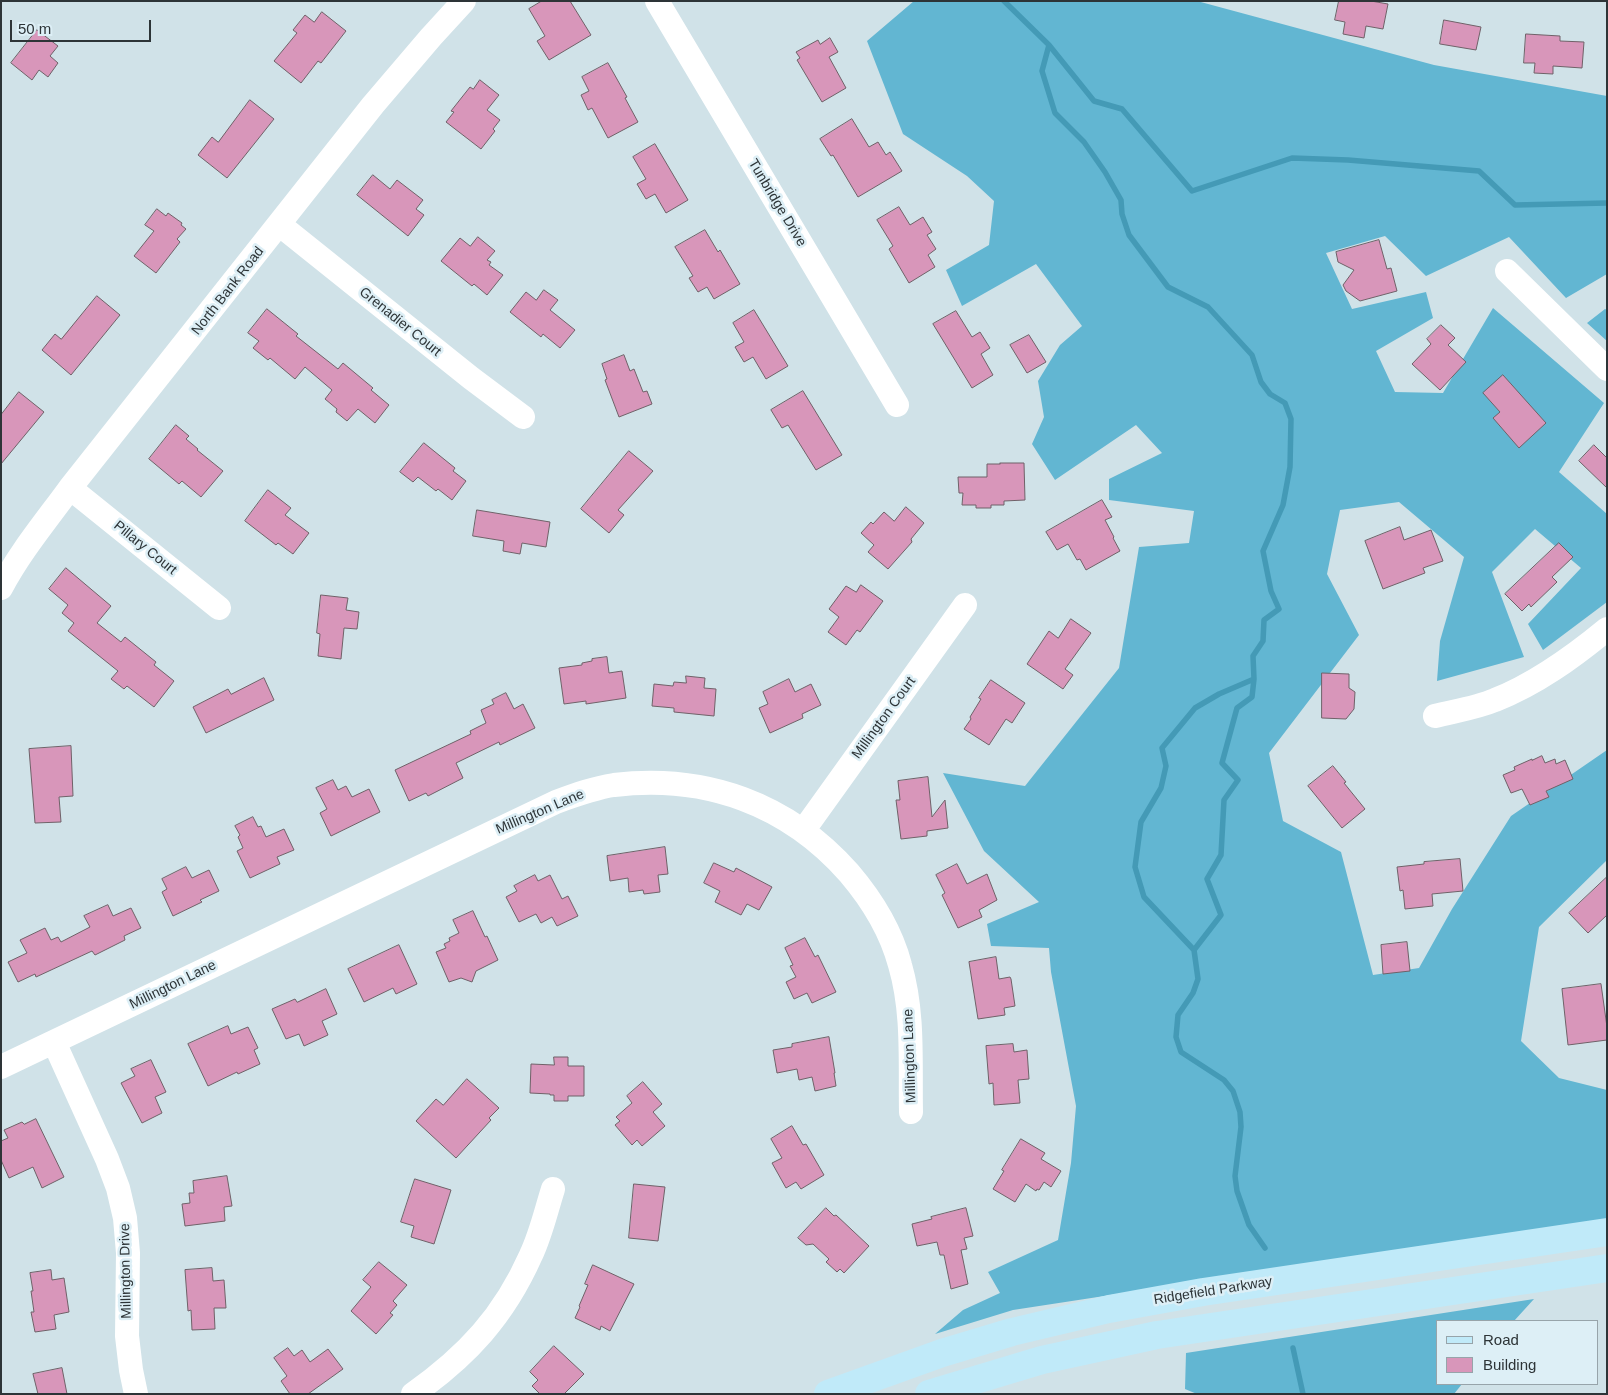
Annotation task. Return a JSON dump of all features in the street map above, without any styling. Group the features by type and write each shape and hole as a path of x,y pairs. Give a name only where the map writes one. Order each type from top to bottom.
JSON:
{"main road":[{"name":"Ridgefield Parkway","path":"828,1394 898,1368 1003,1334 1109,1309 1203,1292 1607,1232"},
{"path":"929,1394 1042,1360 1157,1335 1607,1268"}],"street":[{"name":"North Bank Road","path":"1,588 32,539 70,488 280,225 373,105 464,1"},
{"name":"Tunbridge Drive","path":"657,1 897,405"},
{"name":"Grenadier Court","path":"280,225 470,378 523,417"},
{"path":"1507,271 1607,369"},
{"name":"Pillary Court","path":"70,488 219,608"},
{"name":"Millington Court","path":"803,830 965,605"},
{"path":"1435,716 1479,706 1542,677 1563,664 1607,629"},
{"name":"Millington Lane","path":"1,1067 556,802 580,793 612,786 644,783 680,784 712,789 758,804 778,814 803,830 833,856 871,901 887,931 900,964 910,1014 911,1112"},
{"name":"Millington Drive","path":"54,1042 107,1158 118,1188 125,1218 128,1254 127,1336 130,1370 136,1394"},
{"path":"413,1394 436,1378 461,1356 487,1328 508,1300 532,1253 553,1189"}],"shaded area":[{"path":"914,1 1197,1 1434,65 1607,96 1607,274 1566,298 1509,237 1426,276 1385,236 1326,253 1352,309 1426,292 1433,318 1376,351 1395,392 1443,393 1493,308 1604,403 1559,472 1607,514 1607,602 1543,650 1528,624 1581,568 1535,529 1492,572 1524,657 1437,681 1440,641 1464,557 1399,502 1340,510 1327,574 1359,635 1269,753 1283,821 1341,852 1373,975 1419,968 1452,909 1511,816 1607,750 1607,860 1539,927 1521,1041 1559,1078 1607,1090 1607,1219 1013,1310 935,1334 963,1310 1000,1293 988,1272 1058,1240 1071,1163 1076,1106 1051,972 1049,948 991,946 987,924 1039,902 984,851 943,773 1025,786 1119,668 1139,547 1189,543 1194,511 1109,500 1109,479 1162,453 1136,425 1055,480 1032,444 1044,417 1038,381 1060,345 1082,326 1036,264 962,306 946,270 989,245 994,201 967,176 903,134 867,41"},
{"path":"1605,309 1607,310 1607,341 1587,323"},
{"path":"1534,1299 1515,1320 1436,1320 1436,1385 1461,1385 1454,1394 1197,1394 1185,1389 1186,1353"}],"building":[{"path":"542,1 570,1 591,35 549,60 537,41 545,36 529,9"},
{"path":"1339,1 1371,1 1388,4 1383,29 1366,26 1364,38 1343,34 1345,22 1335,20"},
{"path":"322,12 346,31 321,63 318,61 301,83 274,61 297,33 293,30 305,15 314,22"},
{"path":"1444,20 1481,27 1476,50 1440,44"},
{"path":"37,30 58,46 50,56 58,63 48,77 39,70 32,80 11,63"},
{"path":"1526,34 1560,36 1560,41 1584,42 1582,68 1553,66 1553,74 1534,73 1535,63 1524,63"},
{"path":"830,38 838,52 829,57 846,88 822,102 797,60 800,58 796,52 818,40 820,44"},
{"path":"608,63 627,97 625,98 638,122 608,138 592,108 588,110 581,95 589,91 582,77"},
{"path":"480,80 499,95 487,110 500,120 493,129 495,131 481,149 446,122 454,112 451,111 470,87 473,89"},
{"path":"250,100 274,119 227,178 198,155 212,137 218,142"},
{"path":"852,119 869,147 878,142 886,155 890,152 902,171 858,197 833,155 831,156 820,139"},
{"path":"655,144 688,200 666,213 655,194 646,199 637,184 646,179 633,157"},
{"path":"373,175 390,189 397,180 423,200 416,209 424,215 408,236 357,195"},
{"path":"899,207 910,225 923,217 932,232 927,235 936,249 928,255 935,267 909,283 889,249 893,246 877,220"},
{"path":"157,209 166,216 168,213 182,223 181,225 186,229 177,239 180,242 156,273 134,256 154,231 145,225"},
{"path":"705,230 718,252 720,250 740,284 714,299 707,287 698,292 689,278 693,276 675,247"},
{"path":"478,237 495,251 487,260 491,262 489,265 503,275 487,295 474,284 472,286 441,261 460,238 470,246"},
{"path":"1379,240 1387,269 1391,268 1397,291 1360,301 1346,291 1343,285 1354,270 1338,262 1336,252"},
{"path":"544,290 558,300 550,310 575,330 560,348 543,334 541,337 510,312 526,292 536,300"},
{"path":"97,296 120,315 71,375 42,350 55,334 61,339"},
{"path":"267,309 298,334 296,336 338,369 343,363 373,388 371,390 389,405 375,423 358,409 347,421 325,399 332,390 305,367 295,379 270,358 268,360 253,348 259,341 248,333"},
{"path":"754,310 788,366 766,379 753,357 744,362 735,347 744,342 733,323"},
{"path":"956,311 972,337 980,332 990,348 981,354 993,375 972,388 933,324"},
{"path":"1441,325 1455,338 1448,345 1466,362 1440,390 1412,364 1431,344 1427,339"},
{"path":"1029,335 1046,362 1027,373 1010,345"},
{"path":"624,355 630,371 634,369 643,392 647,391 652,404 619,417 605,380 607,379 602,364"},
{"path":"1503,375 1546,423 1519,448 1493,418 1500,412 1483,393"},
{"path":"803,391 842,455 816,470 788,425 782,428 771,410"},
{"path":"19,392 44,412 1,464 1,415"},
{"path":"176,425 189,436 186,439 197,450 223,471 201,497 182,481 179,484 149,459"},
{"path":"424,443 455,468 453,471 466,481 452,500 438,489 436,491 418,477 413,482 400,472"},
{"path":"1594,445 1607,458 1607,488 1579,461"},
{"path":"629,451 653,471 618,510 624,515 609,533 581,509"},
{"path":"1024,463 1025,500 1004,501 1004,505 991,505 991,508 976,508 976,505 962,505 963,493 959,493 958,477 987,477 987,464"},
{"path":"268,490 291,508 285,515 309,533 293,554 278,543 276,545 245,521"},
{"path":"1102,500 1112,517 1105,520 1120,551 1086,570 1080,559 1077,560 1068,544 1057,550 1046,532"},
{"path":"906,507 924,523 911,539 912,542 888,569 868,552 874,545 861,533 884,512 894,521"},
{"path":"477,510 550,522 546,547 522,543 520,554 503,551 504,541 473,536"},
{"path":"1400,527 1404,540 1431,530 1443,561 1423,568 1425,573 1383,589 1365,541"},
{"path":"1559,543 1573,557 1552,577 1557,582 1531,607 1529,604 1522,611 1505,594"},
{"path":"66,568 111,606 97,623 121,642 125,637 156,662 154,665 174,681 154,707 127,686 124,689 111,679 118,671 68,631 74,623 62,613 68,605 49,589"},
{"path":"861,585 883,601 860,632 857,630 846,645 828,632 839,617 829,609 846,586 856,592"},
{"path":"321,595 348,598 346,610 359,612 357,629 344,628 341,659 318,656 320,634 317,633"},
{"path":"1071,619 1091,633 1065,669 1073,675 1063,689 1027,664 1049,631 1058,638"},
{"path":"607,657 609,673 622,671 626,698 586,704 586,701 564,704 559,668 582,665 582,663 592,661 592,659"},
{"path":"1322,673 1349,674 1349,688 1355,692 1354,709 1346,719 1322,718"},
{"path":"686,676 705,678 704,688 716,689 714,716 674,712 674,708 652,706 654,684 673,686 674,682 686,683"},
{"path":"264,678 274,700 206,733 193,707 228,689 231,694"},
{"path":"789,679 795,692 811,684 821,705 802,714 803,718 770,733 759,708 768,704 763,692"},
{"path":"991,680 1025,703 1012,723 1006,719 989,745 964,729 981,699 979,698"},
{"path":"506,693 514,709 523,704 535,728 500,745 499,742 456,763 463,778 428,796 426,793 409,801 395,770 471,734 470,731 486,723 481,710 494,704 492,700"},
{"path":"71,746 73,796 59,797 61,822 35,823 29,749"},
{"path":"1542,756 1545,763 1555,759 1556,764 1565,760 1573,779 1546,791 1549,797 1530,805 1522,789 1511,793 1503,775 1515,770 1514,767"},
{"path":"1333,766 1365,809 1342,828 1308,786"},
{"path":"928,777 932,817 945,800 948,828 927,831 927,836 901,839 896,800 900,800 898,781"},
{"path":"333,780 338,790 346,786 352,797 369,789 380,812 331,836 320,813 327,809 316,788"},
{"path":"253,817 258,827 261,826 266,837 284,829 294,850 277,857 280,864 250,878 237,851 243,848 238,837 240,835 235,826"},
{"path":"665,847 668,874 658,875 660,892 644,894 643,890 629,892 628,878 610,881 607,856"},
{"path":"1460,859 1463,891 1432,894 1433,906 1405,909 1403,890 1400,891 1397,867 1424,864 1424,862"},
{"path":"714,863 734,872 736,868 772,887 759,910 747,904 741,915 715,902 720,891 704,883"},
{"path":"957,864 967,884 987,874 997,900 979,910 982,917 958,928 942,895 945,893 936,875"},
{"path":"186,867 192,878 209,870 219,891 200,900 202,902 173,916 162,892 167,889 162,879"},
{"path":"535,875 538,881 550,875 562,899 568,896 578,916 557,926 552,917 541,923 536,914 519,922 506,897 517,891 514,886"},
{"path":"1607,877 1607,915 1588,933 1569,913"},
{"path":"108,905 113,916 131,908 141,928 124,936 125,940 95,955 92,951 36,977 35,974 18,982 8,962 27,953 20,940 45,928 51,940 58,937 61,942 90,927 84,916"},
{"path":"473,911 498,960 476,971 472,982 461,978 449,982 436,952 446,948 444,944 450,941 449,938 459,933 453,920"},
{"path":"805,938 815,957 818,955 836,992 812,1003 807,993 794,999 786,982 796,977 790,966 793,965 785,948"},
{"path":"1407,942 1410,971 1383,974 1381,945"},
{"path":"399,945 417,984 396,994 393,988 364,1002 348,969"},
{"path":"996,957 999,979 1010,977 1011,979 1015,1006 1004,1008 1005,1015 978,1019 969,962"},
{"path":"1601,984 1607,1040 1568,1045 1562,989"},
{"path":"326,989 337,1014 322,1021 328,1035 304,1046 299,1034 286,1039 272,1009 295,999 297,1002"},
{"path":"228,1026 231,1034 248,1027 258,1048 254,1050 260,1064 238,1074 237,1072 208,1086 188,1044"},
{"path":"829,1037 836,1086 815,1091 812,1077 799,1080 797,1069 777,1073 773,1050 792,1047 792,1044"},
{"path":"1013,1044 1014,1052 1027,1050 1029,1079 1018,1080 1020,1103 994,1105 993,1083 989,1084 986,1046"},
{"path":"554,1057 568,1057 568,1066 584,1066 584,1096 568,1096 568,1101 554,1101 554,1095 530,1093 531,1064 554,1065"},
{"path":"151,1060 166,1092 155,1097 162,1113 142,1123 121,1083 135,1076 131,1069"},
{"path":"467,1079 499,1108 489,1118 491,1120 456,1158 416,1121 436,1099 443,1105"},
{"path":"643,1082 662,1104 653,1112 665,1126 642,1146 637,1140 632,1145 615,1125 620,1121 616,1117 632,1103 627,1096"},
{"path":"36,1119 64,1177 42,1188 33,1167 9,1178 1,1160 1,1141 8,1138 4,1130 22,1122 24,1124"},
{"path":"792,1126 803,1145 806,1144 824,1175 801,1189 796,1182 786,1188 772,1163 782,1158 771,1139"},
{"path":"1021,1139 1045,1153 1041,1159 1061,1171 1051,1187 1044,1182 1039,1190 1037,1189 1036,1191 1026,1184 1015,1202 993,1189"},
{"path":"227,1176 232,1206 224,1207 225,1221 185,1226 182,1204 190,1203 189,1193 194,1193 193,1181"},
{"path":"415,1179 451,1190 434,1244 411,1237 414,1226 401,1222"},
{"path":"634,1184 665,1187 658,1241 629,1238"},
{"path":"826,1208 869,1246 844,1273 840,1269 837,1272 826,1262 829,1259 813,1244 806,1245 798,1238"},
{"path":"966,1208 973,1236 964,1238 967,1249 961,1250 968,1284 951,1289 944,1255 940,1255 937,1242 917,1246 912,1224"},
{"path":"379,1262 407,1285 393,1301 397,1305 390,1313 393,1315 376,1334 351,1311 371,1287 363,1280"},
{"path":"593,1265 634,1284 610,1331 601,1326 600,1330 575,1318 588,1285 585,1284"},
{"path":"212,1268 213,1281 224,1280 226,1308 214,1308 215,1329 192,1330 191,1310 188,1311 185,1270"},
{"path":"51,1270 52,1280 64,1278 69,1312 54,1315 56,1329 35,1332 31,1312 34,1312 30,1273"},
{"path":"554,1346 584,1374 564,1394 540,1394 532,1386 538,1380 530,1372"},
{"path":"288,1348 294,1356 302,1350 310,1362 328,1349 343,1369 308,1394 290,1394 281,1381 287,1376 274,1358"},
{"path":"62,1368 67,1394 38,1394 33,1374"}],"waterway":[{"path":"1004,1 1049,45 1042,71 1055,113 1084,142 1105,172 1121,200 1122,214 1129,235 1168,287 1208,307 1252,355 1261,382 1270,394 1285,403 1291,419 1290,467 1283,505 1263,551 1271,591 1279,609 1264,620 1263,641 1253,656 1254,679 1219,694 1195,708 1162,748 1166,766 1161,788 1141,822 1135,867 1144,897 1194,950 1198,979 1193,993 1178,1015 1176,1037 1181,1052 1224,1080 1233,1091 1240,1112 1241,1127 1235,1176 1237,1191 1249,1225 1265,1248"},
{"path":"1049,45 1094,101 1122,109 1192,191 1292,158 1348,160 1479,171 1515,205 1607,203"},
{"path":"1194,950 1221,915 1207,879 1221,855 1224,800 1238,780 1222,763 1237,708 1252,697 1254,679"},
{"path":"1293,1348 1303,1394"}]}
